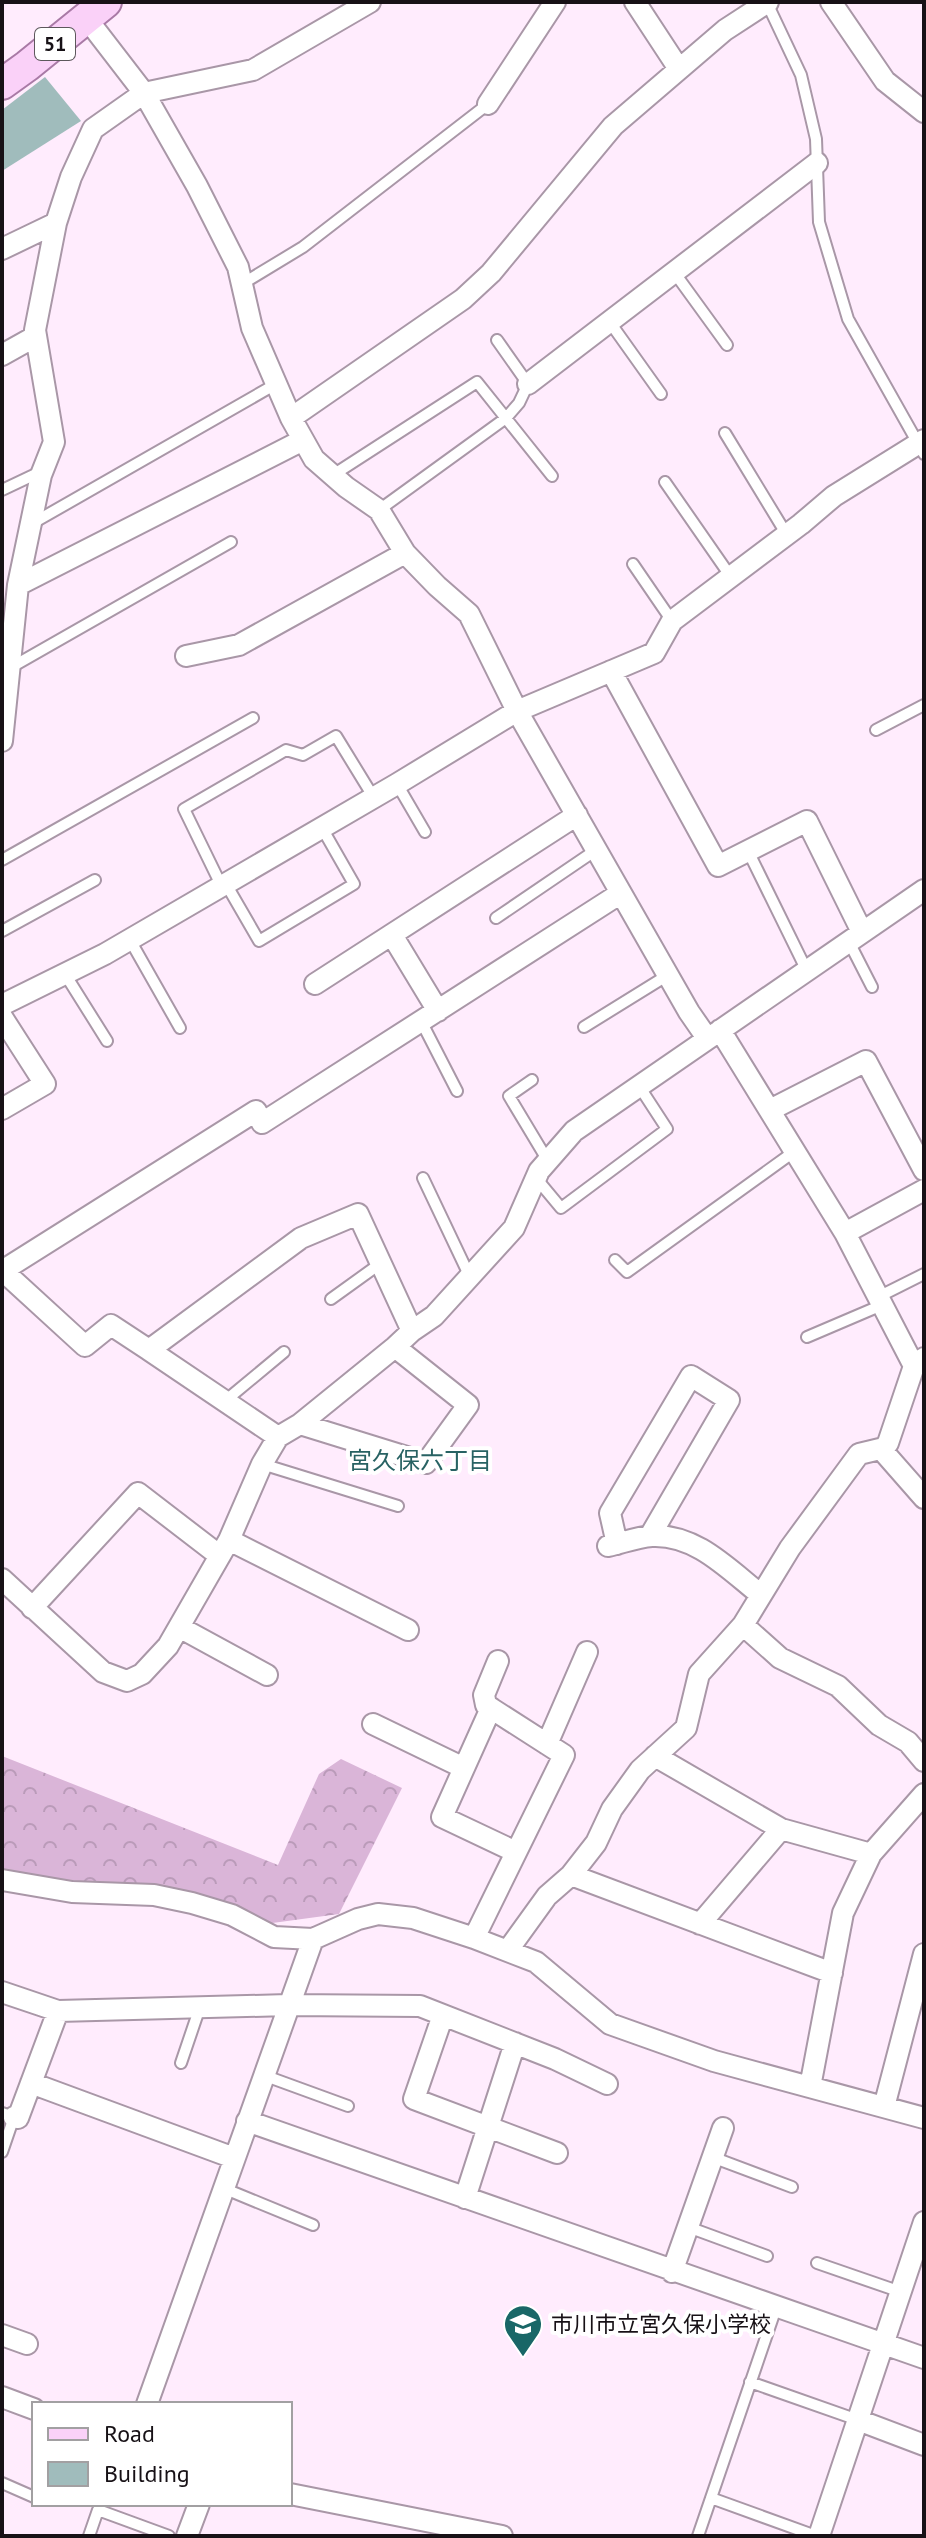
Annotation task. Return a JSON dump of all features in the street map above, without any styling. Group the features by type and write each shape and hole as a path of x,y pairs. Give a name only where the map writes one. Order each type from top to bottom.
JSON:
{"main road":[{"name":"51","path":"2,84 96,10"}],"street":[{"path":"2,741 18,585 43,471 54,442 35,330 56,223 71,177 93,129 144,93 253,70 370,2"},
{"path":"488,104 555,2"},
{"path":"635,2 679,69"},
{"path":"291,418 463,299 491,273 613,126 725,30 767,2"},
{"path":"831,2 885,81 919,102"},
{"path":"96,10 197,186 238,267 252,328 291,418 314,459 379,510 405,553 469,614 517,711 668,975 770,1110 845,1233 880,1301 919,1362 888,1443 881,1449 859,1454 790,1548 743,1625 699,1674 686,1728 640,1770 612,1809 596,1843 571,1875 547,1896 508,1950"},
{"path":"528,384 817,163"},
{"path":"2,249 56,223"},
{"path":"2,355 36,336"},
{"path":"18,585 303,440"},
{"path":"2,1005 130,940 517,711 654,653 672,621 834,496 922,446"},
{"path":"186,656 239,645 405,553"},
{"path":"611,671 718,866 807,821 856,937"},
{"path":"315,984 577,815"},
{"path":"2,1579 103,1672 127,1681 142,1674 168,1646 179,1627 224,1548 262,1464 278,1437 300,1424 434,1316 514,1228 542,1169 574,1131 924,890"},
{"path":"278,1437 111,1325 85,1346 2,1270 256,1111 262,1123 621,893"},
{"path":"392,935 429,1016"},
{"path":"2,1017 45,1084 2,1109"},
{"path":"770,1110 866,1061 924,1170"},
{"path":"845,1233 924,1190"},
{"path":"149,1350 301,1238 358,1214 412,1331"},
{"path":"300,1424 426,1463 468,1405 395,1347"},
{"path":"650,1536 729,1400 691,1376 610,1513 612,1545 650,1536 680,1538 701,1548 761,1595"},
{"path":"881,1449 924,1498"},
{"path":"32,1608 138,1493 224,1548 408,1630"},
{"path":"743,1625 780,1658 838,1686 879,1725 908,1742 924,1761"},
{"path":"179,1627 267,1675"},
{"path":"547,1744 587,1652"},
{"path":"474,1938 564,1755 486,1705 484,1695 498,1661"},
{"path":"491,1708 442,1817 516,1852"},
{"path":"373,1724 464,1768"},
{"path":"655,1756 781,1829 871,1854"},
{"path":"810,2087 843,1913 871,1854 924,1794"},
{"path":"700,1924 781,1829"},
{"path":"571,1875 832,1973"},
{"path":"2,1880 72,1892 154,1895 232,1915 274,1937 313,1939 358,1919 378,1914 413,1918 536,1962 610,2024 714,2061 924,2118"},
{"path":"148,2402 313,1939"},
{"path":"884,2107 924,1954"},
{"path":"2,1992 58,2011 288,2005 420,2006 555,2059 607,2084"},
{"path":"8,2115 18,2118 58,2011"},
{"path":"443,2015 414,2099 557,2153"},
{"path":"465,2198 515,2043"},
{"path":"31,2083 234,2158"},
{"path":"247,2121 924,2358"},
{"path":"672,2272 723,2128"},
{"path":"817,2536 924,2222"},
{"path":"2,2335 27,2344"},
{"path":"2,2397 32,2408"},
{"path":"858,2420 924,2445"},
{"path":"292,2494 472,2533 502,2536"},
{"path":"187,2536 198,2506"}],"lane":[{"path":"767,2 801,75 816,139 819,222 848,319 922,446"},
{"path":"242,284 303,247 488,104"},
{"path":"674,272 727,345"},
{"path":"609,321 661,394"},
{"path":"379,510 506,418 519,403 528,384 497,340"},
{"path":"333,475 477,382 552,476"},
{"path":"31,524 276,384"},
{"path":"725,433 787,535"},
{"path":"2,490 43,471"},
{"path":"665,482 731,577"},
{"path":"9,668 231,542"},
{"path":"633,564 672,621"},
{"path":"876,730 924,705"},
{"path":"2,860 253,718"},
{"path":"322,828 354,884 259,941 224,885 184,809 286,750 303,755 336,736 374,798"},
{"path":"397,784 425,832"},
{"path":"496,918 596,850"},
{"path":"748,851 807,971"},
{"path":"2,931 95,880"},
{"path":"856,937 872,987"},
{"path":"130,940 180,1028"},
{"path":"65,974 107,1041"},
{"path":"584,1027 668,975"},
{"path":"429,1016 457,1091"},
{"path":"532,1080 509,1096 561,1208 667,1129 639,1086"},
{"path":"615,1260 627,1272 795,1151"},
{"path":"423,1178 470,1277"},
{"path":"331,1299 381,1263"},
{"path":"807,1337 880,1301 924,1274"},
{"path":"225,1401 284,1352"},
{"path":"262,1464 398,1506"},
{"path":"181,2063 200,2007"},
{"path":"263,2075 348,2106"},
{"path":"2,2152 8,2115"},
{"path":"712,2157 792,2187"},
{"path":"223,2188 313,2225"},
{"path":"688,2227 767,2256"},
{"path":"817,2263 901,2292"},
{"path":"698,2536 776,2308"},
{"path":"750,2382 858,2420"},
{"path":"2,2483 32,2496"},
{"path":"711,2498 817,2536"},
{"path":"89,2536 98,2510 169,2536"}],"green space":[{"path":"2,1756 278,1865 319,1774 341,1759 402,1788 339,1914 265,1924 2,1875"}],"building":[{"path":"45,77 81,121 2,171 2,110"}],"place":[{"name":"市川市立宮久保小学校","path":"523,2358"}],"district":[{"name":"宮久保六丁目","path":"420,1461"}]}
